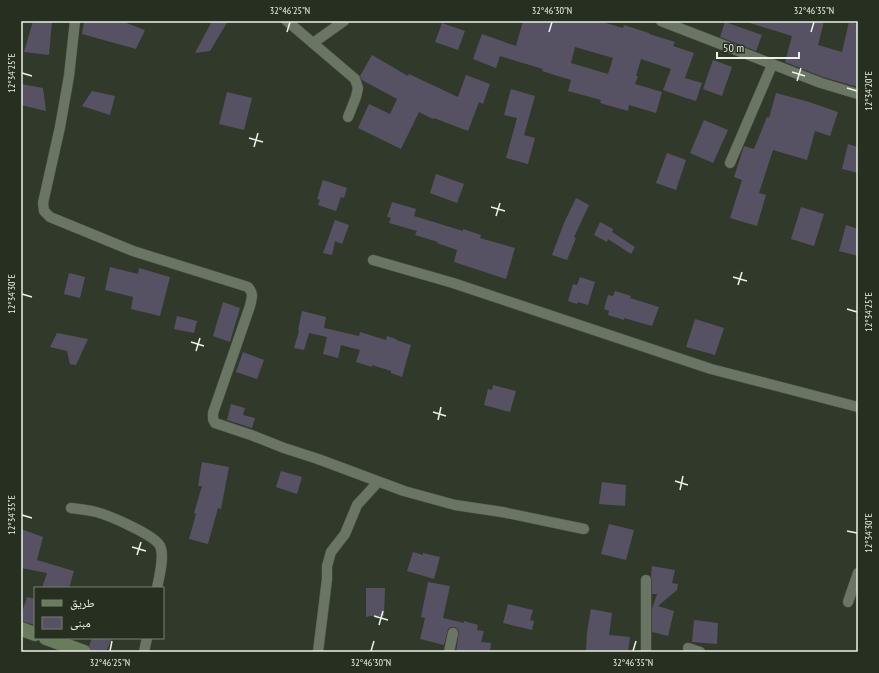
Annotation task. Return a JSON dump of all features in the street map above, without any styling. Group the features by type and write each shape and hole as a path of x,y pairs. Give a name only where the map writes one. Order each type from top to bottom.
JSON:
{"street":[{"path":"74,21 69,76 60,127 43,203 44,211 50,217 133,251 248,287 252,292 252,298 213,413 215,423 404,491 456,505 502,512 584,529"},
{"path":"287,21 355,79 358,88 348,117"},
{"path":"313,43 344,21"},
{"path":"661,21 772,65 821,83 858,94"},
{"path":"730,163 772,65"},
{"path":"373,260 453,282 711,369 858,407"},
{"path":"318,652 327,579 327,566 331,552 345,534 357,505 378,482"},
{"path":"71,508 95,512 119,520 154,539 160,545 162,555 156,587"},
{"path":"848,602 858,573"},
{"path":"646,580 646,652"},
{"path":"21,629 34,634"},
{"path":"449,652 453,633"},
{"path":"49,639 84,652"},
{"path":"144,652 147,639"},
{"path":"688,648 700,652"}],"building":[{"path":"33,21 52,21 49,55 24,52"},
{"path":"84,21 121,21 145,30 136,49 82,34"},
{"path":"212,21 228,21 210,51 195,53"},
{"path":"523,21 599,21 623,28 624,25 675,42 673,46 694,53 685,78 702,83 696,101 663,90 671,69 641,59 635,84 662,92 656,113 629,105 628,111 600,103 601,100 568,91 571,80 542,71 543,69 500,56 496,68 473,59 482,34 516,46","holes":["575,47 613,58 608,74 571,63"]},
{"path":"750,21 824,21 818,45 842,52 849,22 858,24 858,87 823,77 785,62 792,36 750,23"},
{"path":"725,22 762,35 756,51 720,37"},
{"path":"442,23 465,31 458,50 435,42"},
{"path":"372,55 408,76 409,74 458,97 466,75 490,84 483,104 479,102 468,131 434,118 433,119 419,112 401,149 358,128 369,104 390,114 397,99 362,80 360,76"},
{"path":"713,60 732,67 722,96 703,89"},
{"path":"21,84 43,88 46,111 21,105"},
{"path":"511,89 535,96 524,135 535,138 528,164 506,158 517,118 504,115"},
{"path":"92,91 115,96 110,115 82,106"},
{"path":"227,92 252,98 244,130 219,124"},
{"path":"776,93 838,112 830,136 815,131 807,160 773,150 759,193 766,195 757,226 730,218 742,180 734,177 744,146 754,149 767,117 769,118"},
{"path":"704,120 728,130 713,163 690,153"},
{"path":"848,144 858,147 858,173 842,169"},
{"path":"667,153 686,160 676,190 656,183"},
{"path":"436,174 464,184 457,203 430,193"},
{"path":"323,180 347,188 344,198 341,197 336,211 318,205 320,200 317,199"},
{"path":"576,198 589,205 574,237 576,238 567,260 552,255 564,223"},
{"path":"392,202 416,209 414,216 463,231 463,229 481,235 480,238 515,248 506,279 454,262 457,250 415,235 417,231 389,223 391,218 387,217"},
{"path":"801,207 824,214 814,246 791,239"},
{"path":"335,220 349,225 342,244 335,241 332,255 323,253"},
{"path":"600,222 613,229 612,232 635,247 631,254 608,239 607,242 594,235"},
{"path":"846,225 858,229 858,256 839,251"},
{"path":"110,267 138,274 139,268 170,277 160,316 131,309 133,297 105,290"},
{"path":"69,273 85,277 80,298 64,294"},
{"path":"580,277 595,282 588,305 568,301 573,284 577,285"},
{"path":"615,291 631,296 630,298 659,307 652,326 608,315 609,311 604,309 608,295 613,296"},
{"path":"223,302 240,308 230,342 213,336"},
{"path":"302,311 326,317 324,328 359,336 360,332 386,340 387,336 411,345 402,377 391,373 391,371 356,362 360,350 341,345 338,358 323,354 327,337 309,333 304,350 294,348 299,331"},
{"path":"177,316 197,321 194,333 174,329"},
{"path":"695,319 724,328 715,355 686,347"},
{"path":"57,333 88,339 76,365 70,364 67,351 50,347"},
{"path":"243,352 264,360 257,379 236,372"},
{"path":"493,385 516,391 510,412 484,405 488,389 492,390"},
{"path":"231,404 245,408 243,415 255,418 252,428 227,420"},
{"path":"202,462 229,467 221,509 218,508 208,544 189,539 196,514 194,513 202,486 198,486"},
{"path":"281,471 302,477 297,494 276,487"},
{"path":"602,482 626,485 625,506 599,504"},
{"path":"609,524 634,530 626,560 601,554"},
{"path":"21,529 43,537 37,560 74,571 69,587 42,587 47,573 21,568"},
{"path":"413,552 440,557 434,579 407,571"},
{"path":"652,566 675,570 672,583 678,584 677,590 658,606 674,611 668,636 652,632 652,609 657,594 652,594"},
{"path":"428,582 450,586 443,618 478,625 477,630 484,631 481,642 491,643 490,652 456,652 459,631 454,627 448,629 444,645 420,639 425,618 421,617"},
{"path":"366,588 385,588 384,616 366,617"},
{"path":"27,597 34,599 34,625 21,621 21,615"},
{"path":"508,604 533,610 530,620 534,621 532,630 503,623"},
{"path":"591,609 612,613 609,635 630,637 628,652 586,651 587,632"},
{"path":"694,620 718,623 717,644 692,642"},
{"path":"92,639 112,639 106,652 92,651 89,646"}]}
